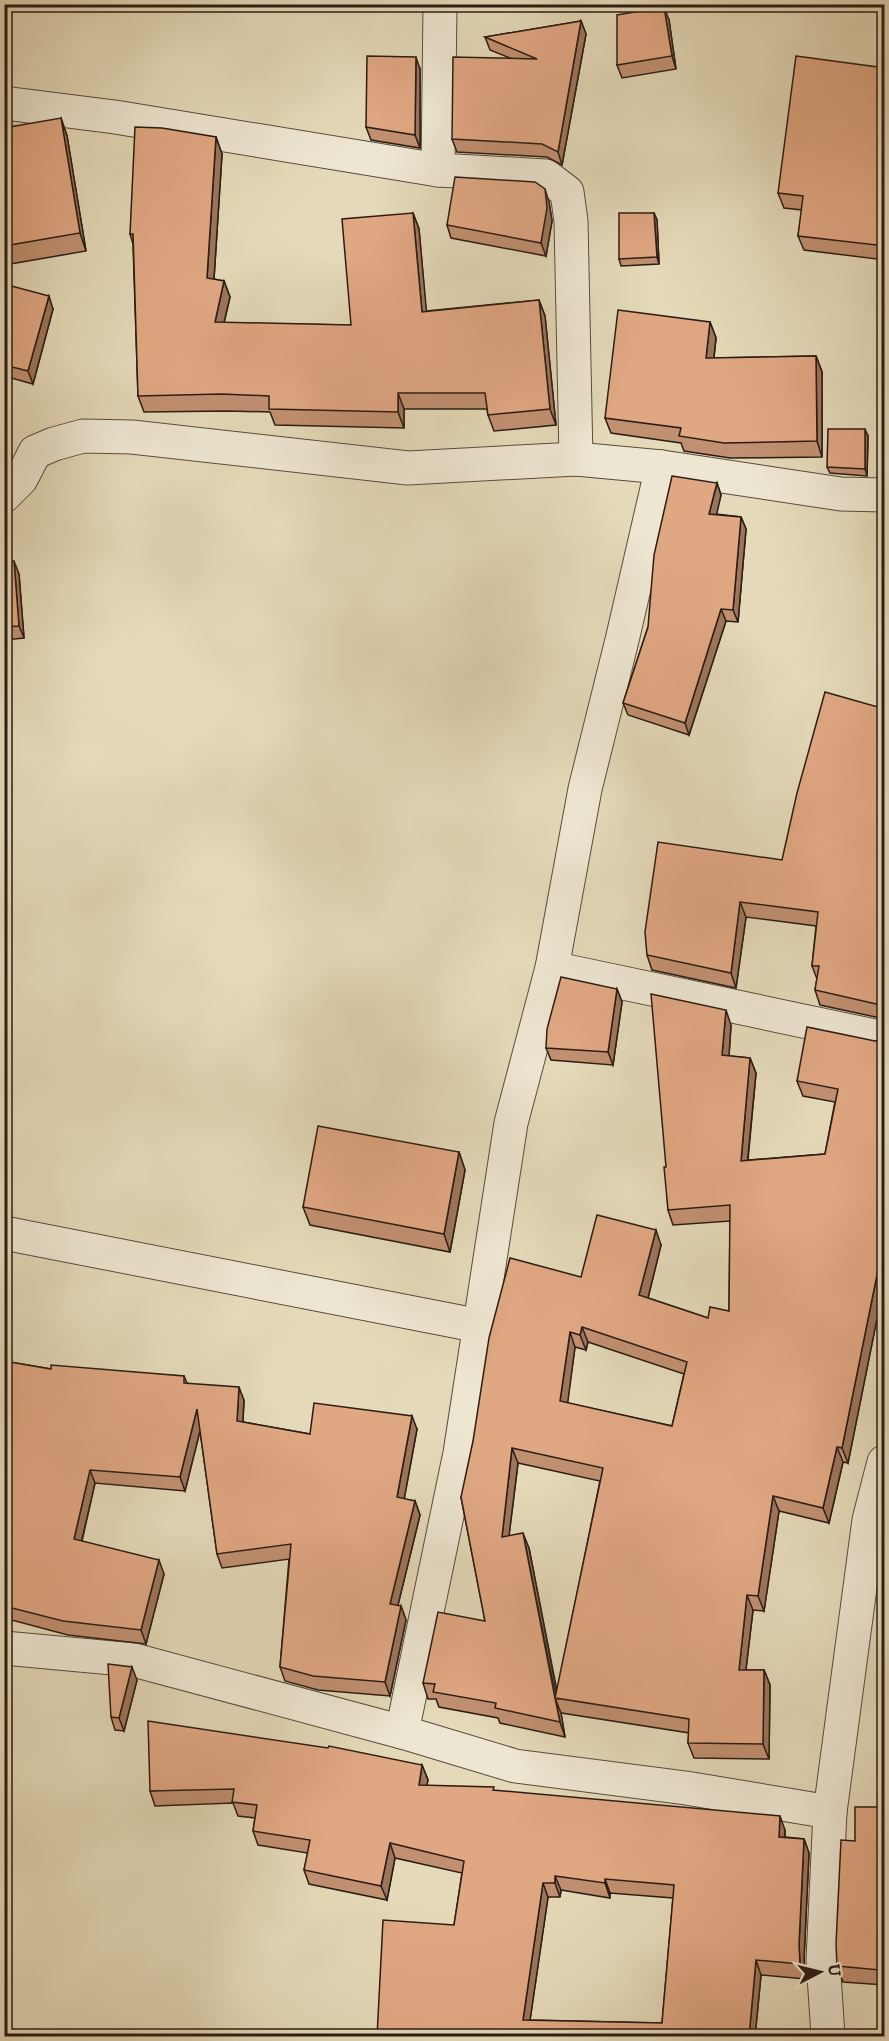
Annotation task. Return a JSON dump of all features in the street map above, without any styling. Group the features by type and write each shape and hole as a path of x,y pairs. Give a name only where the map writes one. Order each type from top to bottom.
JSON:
{"street":[{"path":"438,170 440,4"},
{"path":"4,103 116,117 438,170 546,176 567,192 571,221 576,459"},
{"path":"4,496 21,479 35,452 83,436 132,437 408,468 576,459 662,467 841,494 885,495"},
{"path":"402,1732 460,1453 511,1123 552,968 585,789 662,467"},
{"path":"552,968 885,1038"},
{"path":"4,1233 480,1326"},
{"path":"828,2037 823,1959 830,1812 869,1520 885,1462"},
{"path":"4,1648 134,1660 402,1732 515,1766 686,1788 830,1812"}],"building":[{"path":"664,7 672,56 617,65 617,15"},
{"path":"581,21 558,152 542,144 452,139 453,57 537,59 485,37"},
{"path":"367,56 416,57 415,135 366,127"},
{"path":"796,56 885,68 885,246 798,236 803,196 778,193"},
{"path":"61,118 80,233 4,246 4,186 6,186 4,128"},
{"path":"135,127 162,128 216,137 207,278 224,281 215,322 351,325 342,219 413,213 422,312 539,300 550,409 488,415 485,393 398,393 398,412 269,409 269,396 222,394 138,396 133,234 130,234"},
{"path":"455,177 535,182 545,189 547,208 541,243 447,225"},
{"path":"619,213 654,213 657,257 619,259"},
{"path":"4,284 49,296 28,371 4,365"},
{"path":"618,310 710,322 706,358 816,356 817,441 724,443 679,436 681,428 605,418"},
{"path":"828,429 865,429 865,469 827,467"},
{"path":"672,476 717,483 709,514 741,517 733,610 721,609 685,723 623,703 648,627 654,555"},
{"path":"14,561 19,626 4,627 4,562"},
{"path":"825,692 885,709 885,1006 815,990 819,966 812,966 818,912 740,902 731,973 647,955 645,932 658,842 782,860 797,793"},
{"path":"561,977 617,989 608,1052 546,1048 547,1029"},
{"path":"651,994 726,1010 722,1055 750,1058 741,1161 825,1154 838,1089 797,1081 807,1027 885,1041 885,1261 880,1260 842,1448 837,1447 823,1508 773,1496 758,1596 747,1595 739,1670 764,1670 763,1744 688,1743 689,1719 555,1698 560,1722 495,1708 496,1703 433,1692 435,1684 423,1683 438,1612 485,1621 461,1497 473,1441 489,1338 510,1258 581,1277 597,1215 656,1230 639,1295 708,1318 710,1307 729,1311 730,1205 668,1210 664,1167 666,1167","holes":["582,1327 687,1362 672,1426 560,1401 570,1332 580,1335","512,1448 603,1468 555,1698 523,1533 502,1537"]},
{"path":"318,1126 459,1152 444,1234 303,1207"},
{"path":"4,1361 51,1369 51,1365 184,1376 184,1383 239,1387 237,1421 310,1434 314,1403 412,1416 397,1497 415,1501 390,1604 401,1606 385,1682 313,1676 280,1667 291,1544 217,1554 197,1409 180,1477 90,1470 74,1539 159,1560 141,1630 63,1621 4,1606"},
{"path":"108,1664 132,1667 119,1718 111,1717"},
{"path":"148,1721 328,1748 329,1746 422,1765 419,1785 494,1787 493,1790 780,1816 779,1837 804,1839 800,1964 756,1960 749,2037 377,2037 383,1920 454,1925 464,1861 390,1843 381,1886 304,1870 310,1840 253,1831 257,1805 232,1802 234,1789 150,1791","holes":["555,1876 605,1883 605,1879 674,1885 662,2023 523,2020 543,1883 555,1883"]},
{"path":"855,1807 885,1807 885,1905 880,1970 837,1966 841,1840 855,1841"}]}
